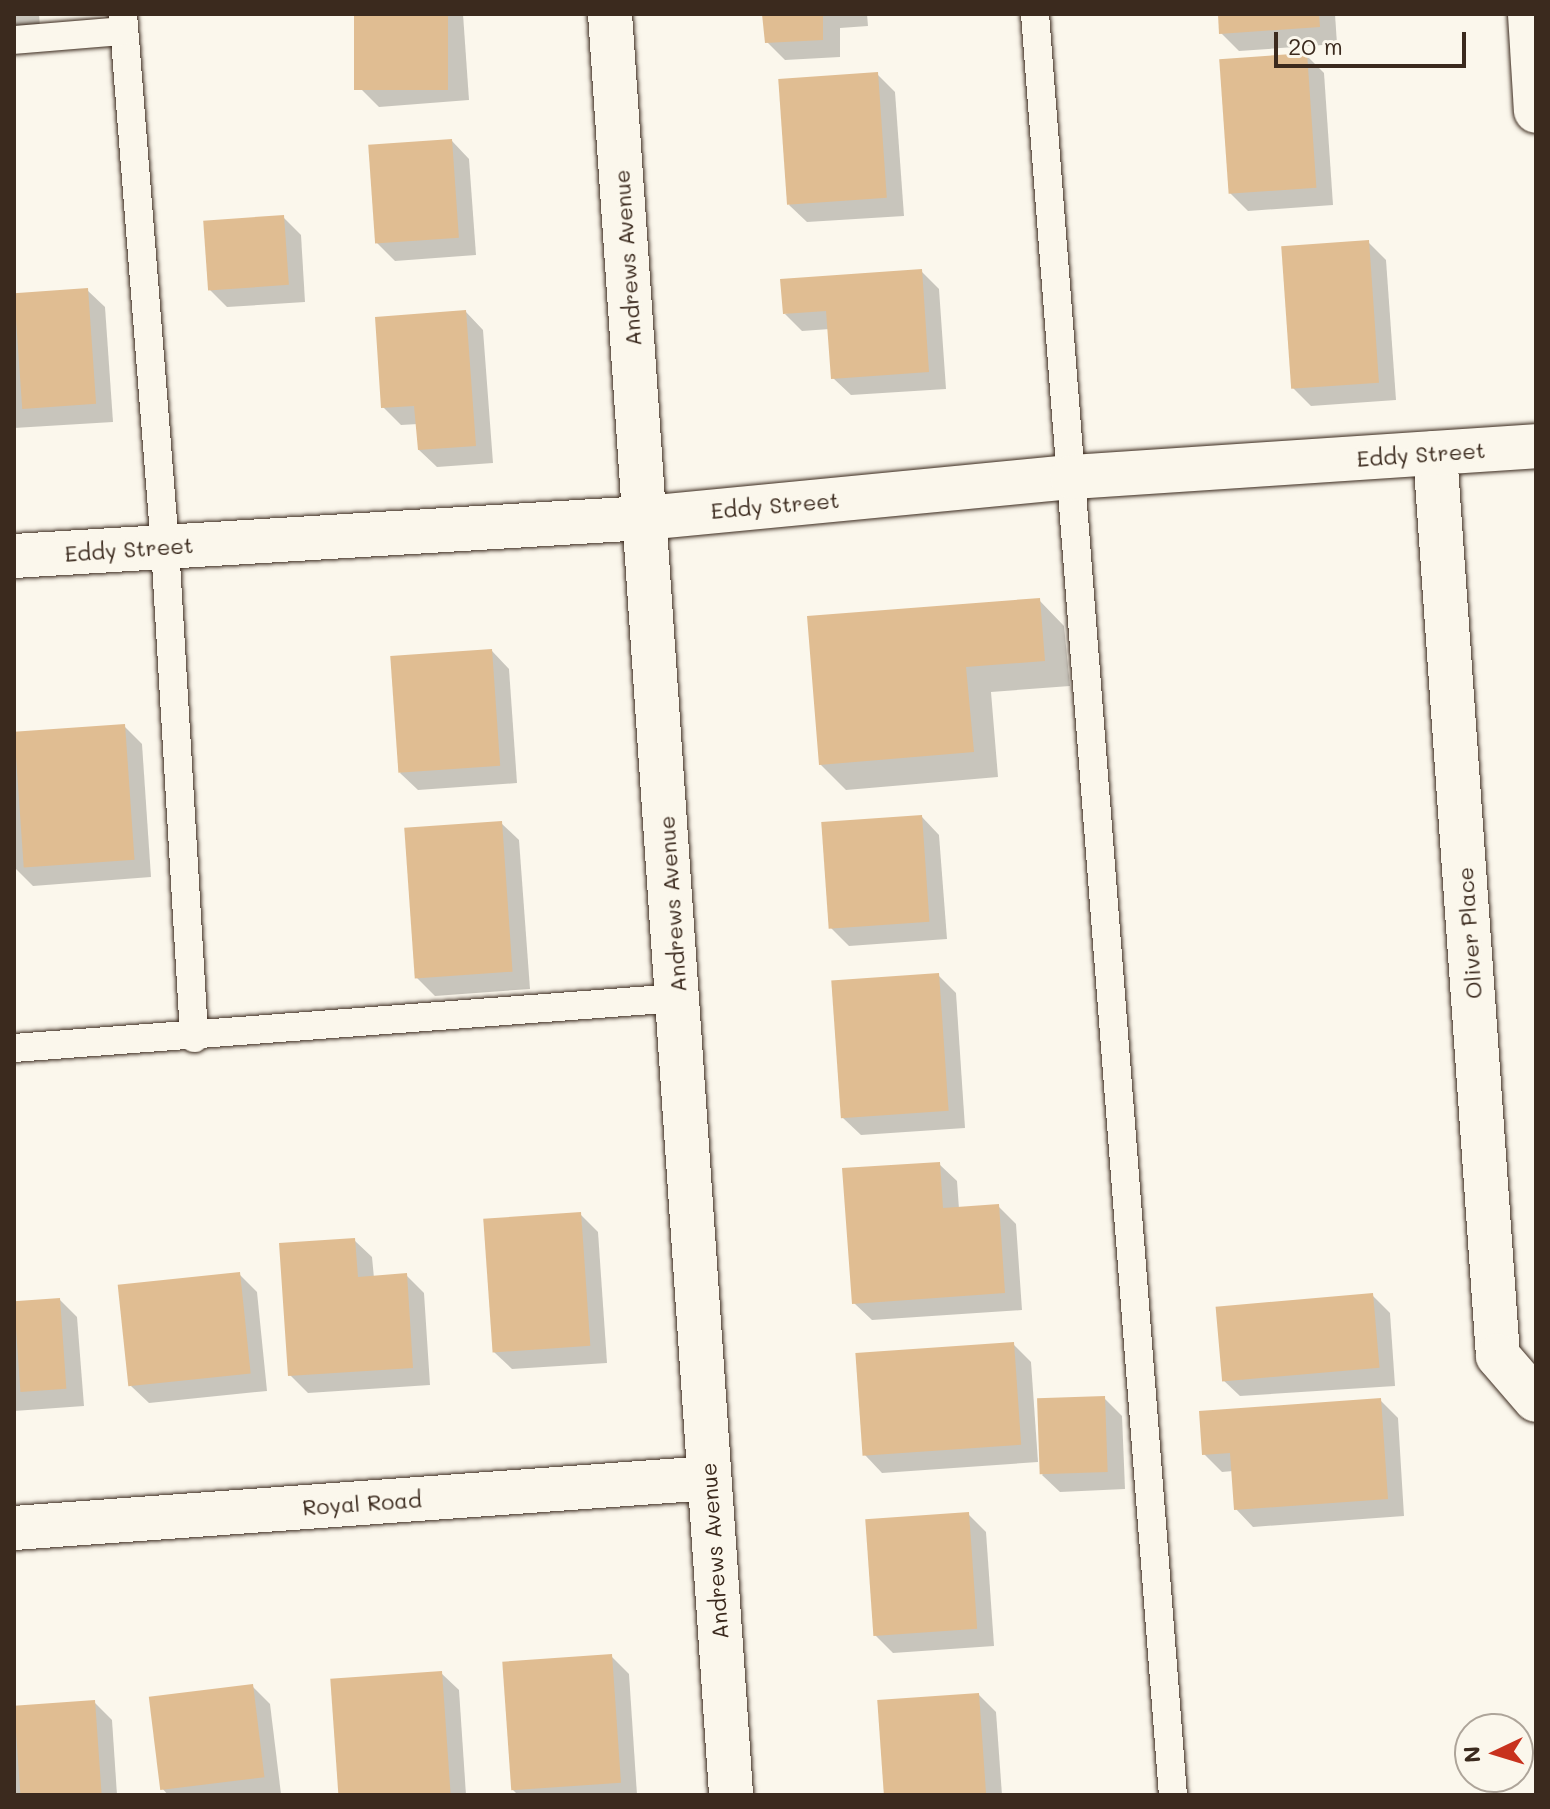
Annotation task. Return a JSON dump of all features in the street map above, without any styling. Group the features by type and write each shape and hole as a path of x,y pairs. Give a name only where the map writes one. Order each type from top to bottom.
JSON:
{"street":[{"name":"Andrews Avenue","path":"610,14 731,1795"},
{"path":"1530,14 1536,111"},
{"name":"Eddy Street","path":"14,556 645,518 1072,477 1536,446"},
{"name":"Oliver Place","path":"1435,453 1498,1356 1536,1400"},
{"name":"Royal Road","path":"14,1528 709,1478"}],"lane":[{"path":"1035,14 1173,1795"},
{"path":"14,40 123,22 165,546 194,1038"},
{"path":"14,1048 194,1038 678,998"}],"building":[{"path":"354,14 448,14 448,90 354,90"},
{"path":"762,14 823,14 823,40 765,43"},
{"path":"1218,14 1319,14 1320,27 1219,34"},
{"path":"1307,53 1316,188 1229,194 1219,59"},
{"path":"878,72 887,198 787,205 778,79"},
{"path":"452,139 459,238 375,244 368,145"},
{"path":"284,215 289,285 208,290 203,221"},
{"path":"1369,240 1379,383 1291,389 1281,246"},
{"path":"922,269 929,372 831,379 826,311 783,314 780,279"},
{"path":"88,288 96,404 22,409 14,293"},
{"path":"466,310 476,446 418,450 414,406 381,408 375,317"},
{"path":"1040,598 1045,661 966,667 974,752 819,765 807,616"},
{"path":"492,649 500,766 398,773 390,656"},
{"path":"125,724 134,860 24,867 14,732"},
{"path":"922,815 929,922 829,929 821,822"},
{"path":"502,821 513,972 415,978 404,828"},
{"path":"939,973 949,1111 841,1118 831,981"},
{"path":"940,1162 943,1208 999,1204 1005,1293 852,1304 842,1168"},
{"path":"581,1212 590,1346 493,1353 483,1219"},
{"path":"355,1238 358,1277 407,1273 413,1368 288,1376 279,1243"},
{"path":"240,1272 251,1373 128,1386 118,1285"},
{"path":"1373,1293 1380,1368 1222,1381 1216,1307"},
{"path":"60,1298 66,1389 20,1392 14,1301"},
{"path":"1014,1342 1021,1445 863,1456 855,1353"},
{"path":"1105,1396 1108,1472 1040,1474 1037,1398"},
{"path":"1381,1398 1388,1499 1234,1510 1230,1453 1202,1455 1199,1411"},
{"path":"969,1512 977,1629 873,1636 865,1519"},
{"path":"612,1654 621,1783 511,1790 502,1662"},
{"path":"442,1671 451,1795 338,1795 330,1679"},
{"path":"253,1684 264,1777 160,1790 149,1697"},
{"path":"979,1693 986,1795 884,1795 877,1700"},
{"path":"95,1700 102,1795 20,1795 14,1706"}]}
